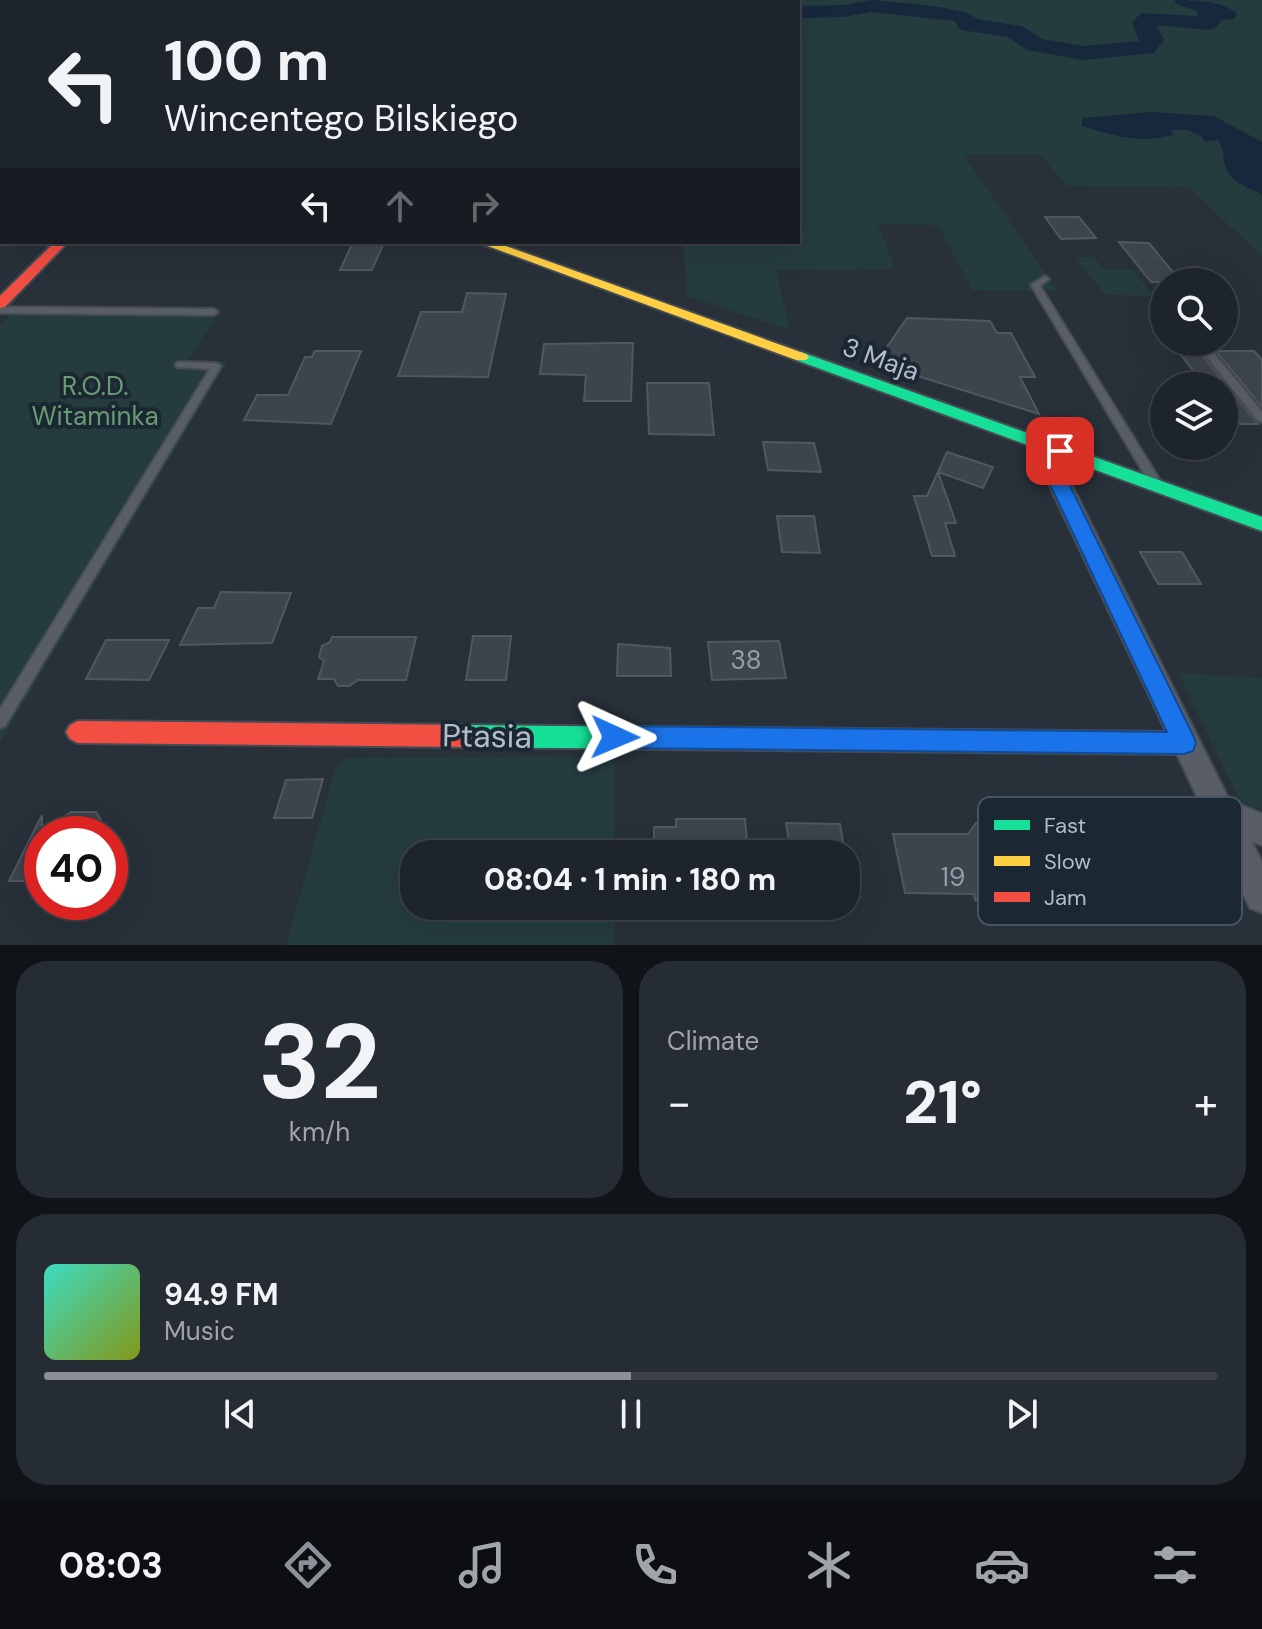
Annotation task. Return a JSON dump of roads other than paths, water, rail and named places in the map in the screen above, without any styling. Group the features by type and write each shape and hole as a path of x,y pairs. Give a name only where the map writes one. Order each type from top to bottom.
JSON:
{"street":[{"path":"0,307 60,244"},
{"name":"3 Maja","path":"489,244 1262,524"},
{"path":"1060,451 1058,480 1213,797"},
{"name":"Ptasia","path":"78,732 1184,743"},
{"path":"1242,821 1262,830"},
{"path":"1242,856 1262,896"}],"lane":[{"path":"1045,279 1035,285 1158,486"},
{"path":"0,307 214,312"},
{"path":"1211,356 1262,419"},
{"path":"0,722 216,366 180,365"}],"water":[{"path":"1151,112 1214,116 1262,142 1262,199 1261,194 1230,175 1217,140 1205,142 1188,130 1171,130 1173,135 1161,138 1138,139 1082,126 1082,118"}],"waterway":[{"path":"800,12 844,11 871,6 915,13 958,15 966,19 969,25 1014,31 1035,45 1083,53 1146,48 1152,40 1143,22 1149,18 1208,23 1211,20 1207,12 1226,14 1184,0"}],"park label":[{"name":"R.O.D. Witaminka","path":"95,401"}]}
